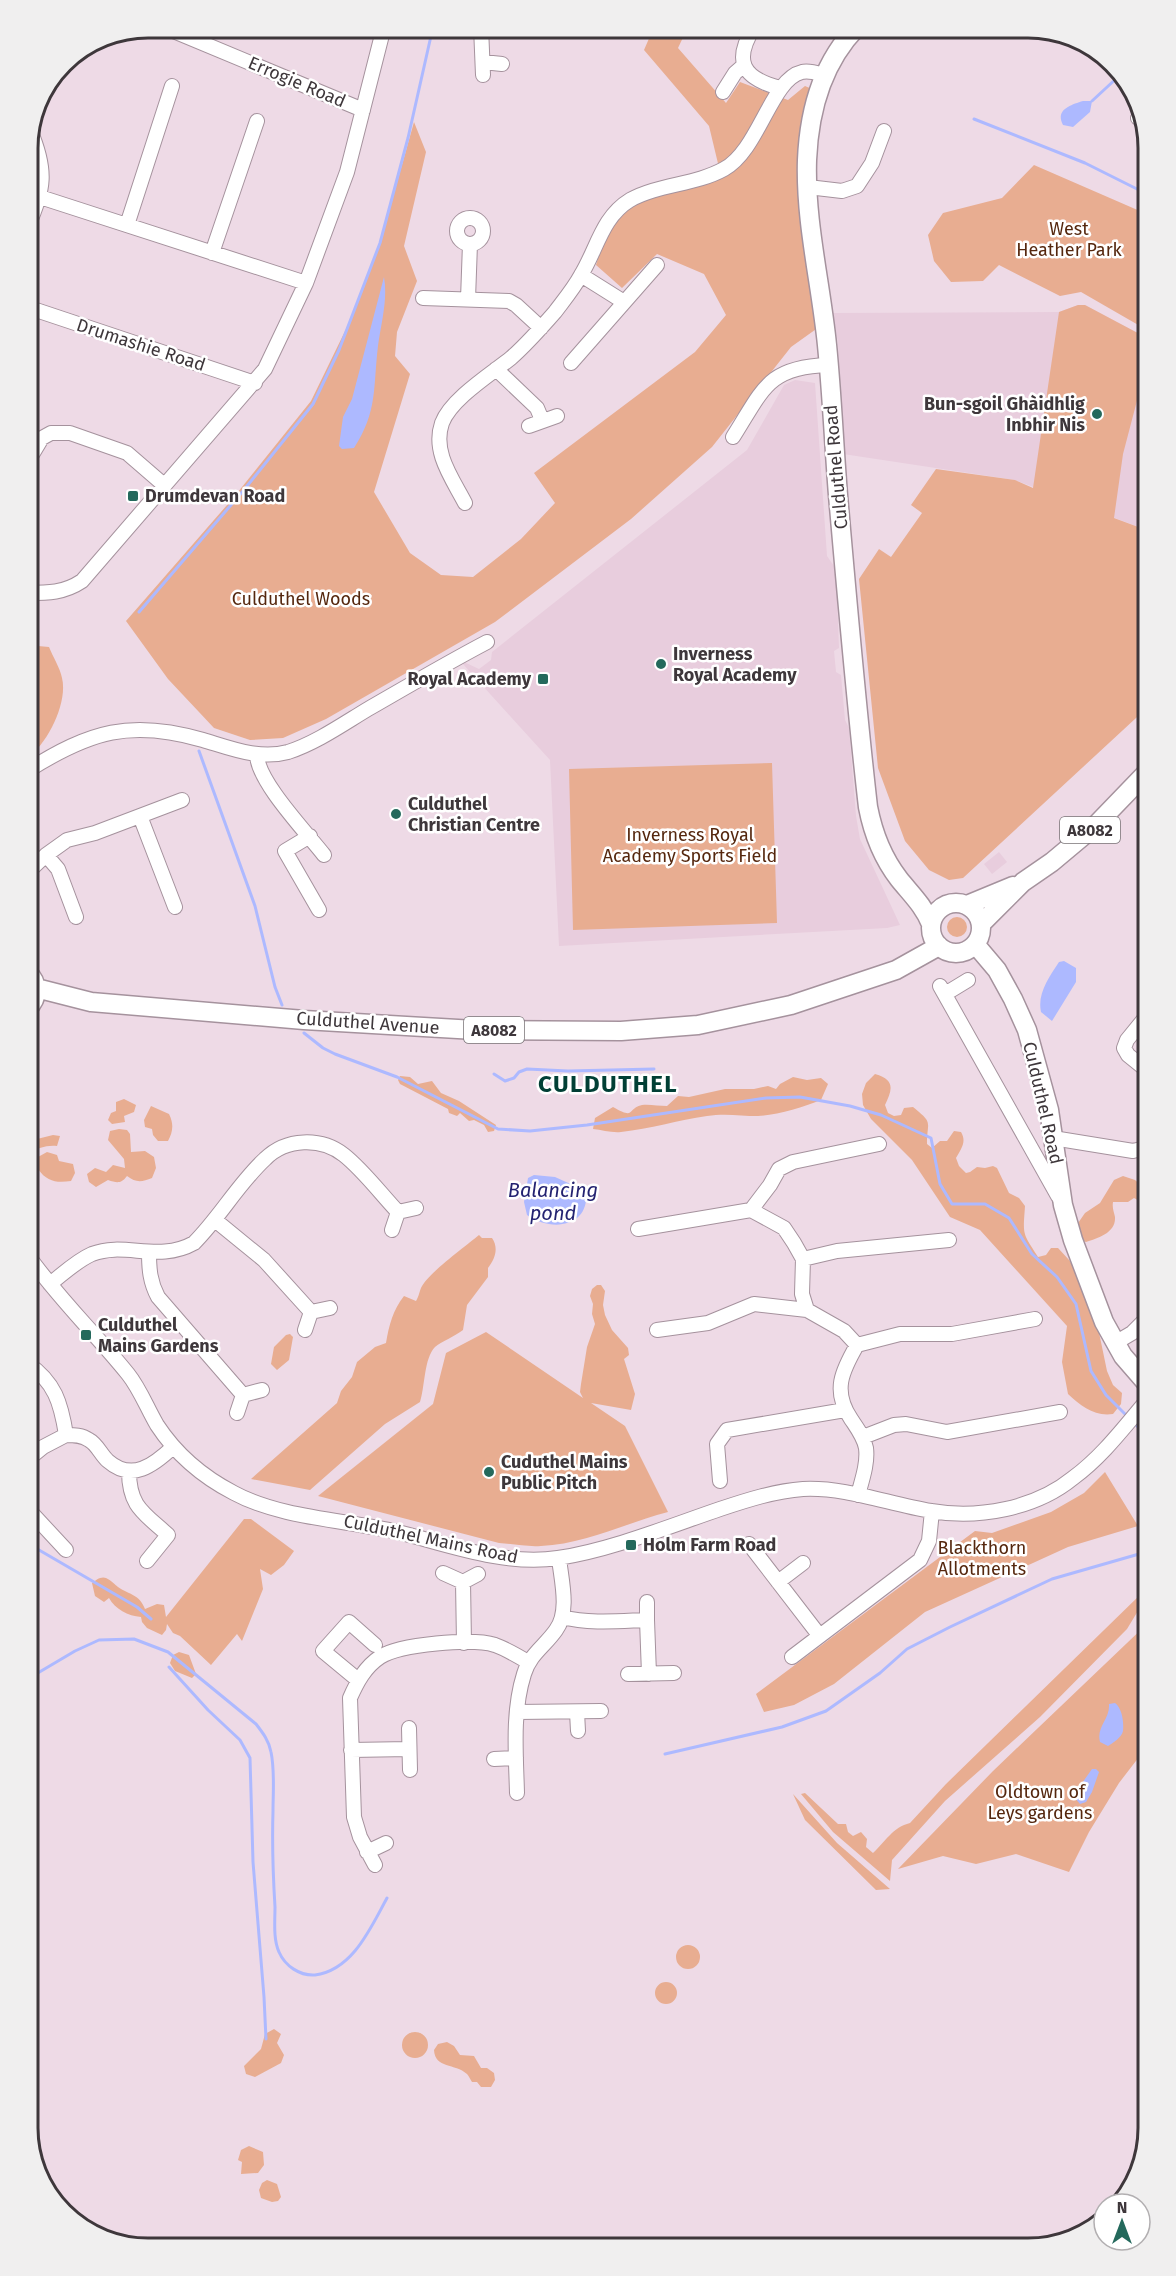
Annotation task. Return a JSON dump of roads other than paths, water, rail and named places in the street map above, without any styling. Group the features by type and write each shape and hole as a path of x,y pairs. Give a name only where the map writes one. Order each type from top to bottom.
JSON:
{"main road":[{"name":"Culduthel Road","path":"848,38 838,50 824,75 816,100 807,161 808,187 828,365 867,807 881,852 921,904 931,924"},
{"name":"A8082","path":"975,944 979,937 981,924 1023,882 1052,862 1095,826 1138,781"},
{"name":"A8082","path":"945,905 954,903 967,905 1023,882"},
{"path":"921,904 945,905"},
{"path":"945,905 935,914 931,924 933,936 939,946 956,952 969,949 975,944"},
{"path":"967,905 975,912 981,924"},
{"name":"Culduthel Road","path":"975,944 997,970 1027,1030 1040,1075 1053,1138 1063,1205 1104,1322 1115,1343 1138,1374"},
{"name":"Culduthel Avenue","path":"38,989 91,1002 294,1019 475,1030 621,1031 698,1025 791,1005 896,970 939,946"}],"street":[{"name":"Errogie Road","path":"190,38 363,110"},
{"path":"38,593 54,593 70,589 82,581 265,369 306,283 347,172 381,38"},
{"path":"482,38 483,69 502,64"},
{"path":"748,38 742,50 743,66 748,73 780,88"},
{"path":"723,92 735,73 743,66"},
{"path":"465,503 442,459 440,433 442,422 453,406 541,328 581,275 605,224 616,210 644,194 700,180 727,168 750,144 780,88 802,72 809,71 824,75"},
{"path":"127,225 172,86"},
{"path":"212,253 247,132 257,121"},
{"path":"808,187 842,190 857,186 872,163 884,131"},
{"path":"38,151 42,161 43,175 38,202"},
{"path":"40,197 306,283"},
{"path":"468,299 470,244"},
{"path":"571,363 657,265"},
{"path":"581,275 624,302"},
{"path":"423,298 508,301 516,305 541,328"},
{"name":"Drumashie Road","path":"38,311 255,383"},
{"path":"733,437 769,382 780,374 799,367 828,365"},
{"path":"496,369 537,408 542,420"},
{"path":"529,426 557,416"},
{"path":"38,444 42,438 51,433 70,433 127,453 164,485"},
{"path":"38,765 88,739 135,729 163,730 257,754 288,752 326,734 487,642"},
{"path":"257,754 258,766 266,781 324,855"},
{"path":"38,863 67,840 95,833 182,800"},
{"path":"140,816 175,907"},
{"path":"310,836 285,851 319,910"},
{"path":"46,855 58,869 76,917"},
{"name":"Culduthel Road","path":"968,980 943,990 1063,1205"},
{"path":"1138,1026 1127,1040 1124,1048 1128,1055 1138,1063"},
{"path":"1053,1138 1138,1150"},
{"path":"50,1284 76,1263 94,1253 116,1250 167,1252 181,1250 194,1243 265,1158 288,1145 302,1142 329,1146 345,1155 398,1212"},
{"path":"751,1209 770,1185 778,1169 793,1162 879,1143"},
{"path":"398,1212 416,1208"},
{"path":"638,1228 751,1209 784,1228 802,1259 802,1294 807,1310"},
{"path":"392,1230 398,1212"},
{"path":"215,1220 264,1260 311,1312"},
{"path":"802,1259 837,1251 949,1240"},
{"path":"149,1252 149,1273 158,1298 243,1395"},
{"name":"Culduthel Mains Road","path":"38,1268 130,1377 159,1428 173,1447 194,1468 235,1494 279,1510 369,1525 501,1557 559,1558 629,1539 771,1494 801,1489 829,1489 932,1511 958,1514 983,1513 1025,1503 1071,1480 1092,1462 1138,1410"},
{"path":"657,1330 708,1323 754,1304 807,1310 844,1331 857,1345"},
{"path":"311,1312 330,1308"},
{"path":"305,1330 311,1312"},
{"path":"858,1495 867,1459 863,1437 845,1410 840,1392 842,1372 857,1345 900,1334 952,1334 1035,1319"},
{"path":"1115,1343 1138,1327"},
{"path":"38,1374 55,1391 63,1412 66,1435"},
{"path":"243,1395 262,1390"},
{"path":"237,1413 243,1395"},
{"path":"720,1481 717,1444 727,1430 845,1410"},
{"path":"863,1437 894,1425 906,1424 947,1432 1060,1412"},
{"path":"38,1451 66,1435 77,1435 90,1440 117,1468 129,1471 142,1470 158,1462 173,1447"},
{"path":"129,1471 129,1488 133,1500 180,1544"},
{"path":"792,1657 920,1560 930,1541 932,1511"},
{"path":"38,1520 66,1550"},
{"path":"147,1561 168,1535"},
{"path":"749,1544 819,1635"},
{"path":"517,1793 517,1712 520,1687 528,1662 556,1630 562,1617 559,1558"},
{"path":"777,1582 802,1563"},
{"path":"443,1573 463,1582"},
{"path":"463,1582 478,1574"},
{"path":"463,1582 464,1643"},
{"path":"647,1602 649,1674"},
{"path":"562,1617 579,1622 647,1620"},
{"path":"358,1680 323,1651 349,1622 375,1645"},
{"path":"375,1865 354,1817 350,1698 358,1680 369,1666 381,1657 394,1650 421,1645 464,1643 494,1645 528,1662"},
{"path":"628,1674 674,1673"},
{"path":"517,1712 601,1711"},
{"path":"577,1712 578,1731"},
{"path":"409,1728 410,1770"},
{"path":"351,1750 409,1749"},
{"path":"494,1759 516,1758"},
{"path":"368,1852 386,1843"}],"water":[{"path":"1083,101 1092,101 1090,112 1073,127 1063,125 1062,112 1069,106"},
{"path":"384,277 385,303 371,410 362,435 354,448 342,449 339,446 343,417 352,399"},
{"path":"1064,961 1076,968 1076,982 1052,1021 1041,1012 1041,999 1051,974 1059,962"},
{"name":"Balancing pond","path":"534,1175 555,1177 586,1191 586,1203 582,1213 567,1223 557,1225 547,1224 527,1215 524,1202 528,1178"},
{"path":"1115,1703 1122,1715 1123,1731 1119,1738 1108,1746 1100,1742 1099,1736 1109,1704"},
{"path":"1092,1769 1099,1772 1092,1792 1086,1802 1080,1804 1075,1798 1075,1793"}],"waterway":[{"path":"139,612 243,491 313,404 339,350 380,243 408,138 431,38"},
{"path":"1092,101 1115,80"},
{"path":"974,119 1085,163 1138,190"},
{"path":"199,751 255,906 275,987 282,1005"},
{"path":"304,1033 335,1054 397,1077 498,1129 530,1131 587,1125 766,1098 800,1097 850,1106 881,1115 931,1138 940,1184 952,1204 985,1204 1009,1218 1032,1254 1057,1277 1076,1304 1091,1371 1106,1395 1125,1414"},
{"path":"494,1074 505,1081 527,1069 568,1071 654,1069"},
{"path":"38,1549 137,1607 151,1619"},
{"path":"665,1754 782,1727 826,1711 880,1673 907,1649 950,1627 1052,1579 1138,1554"},
{"path":"38,1673 99,1640 134,1639 168,1652 256,1724 269,1744 273,1767 276,1941 285,1962 294,1969 304,1974 315,1975 340,1965 359,1946 387,1898"},
{"path":"169,1667 208,1710 240,1740 250,1758 253,1862 266,2039"}],"place":[{"name":"Bun-sgoil Ghàidhlig Inbhir Nis","path":"1097,414"},
{"name":"Drumdevan Road","path":"133,496"},
{"name":"Inverness Royal Academy","path":"661,664"},
{"name":"Royal Academy","path":"543,679"},
{"name":"Culduthel Christian Centre","path":"396,814"},
{"name":"Culduthel Mains Gardens","path":"86,1335"},
{"name":"Cuduthel Mains Public Pitch","path":"489,1472"},
{"name":"Holm Farm Road","path":"631,1545"}],"district":[{"name":"CULDUTHEL","path":"608,1084"}],"park label":[{"name":"West Heather Park","path":"1069,239"},
{"name":"Culduthel Woods","path":"301,599"},
{"name":"Inverness Royal Academy Sports Field","path":"690,845"},
{"name":"Blackthorn Allotments","path":"982,1558"},
{"name":"Oldtown of Leys gardens","path":"1040,1802"}]}
